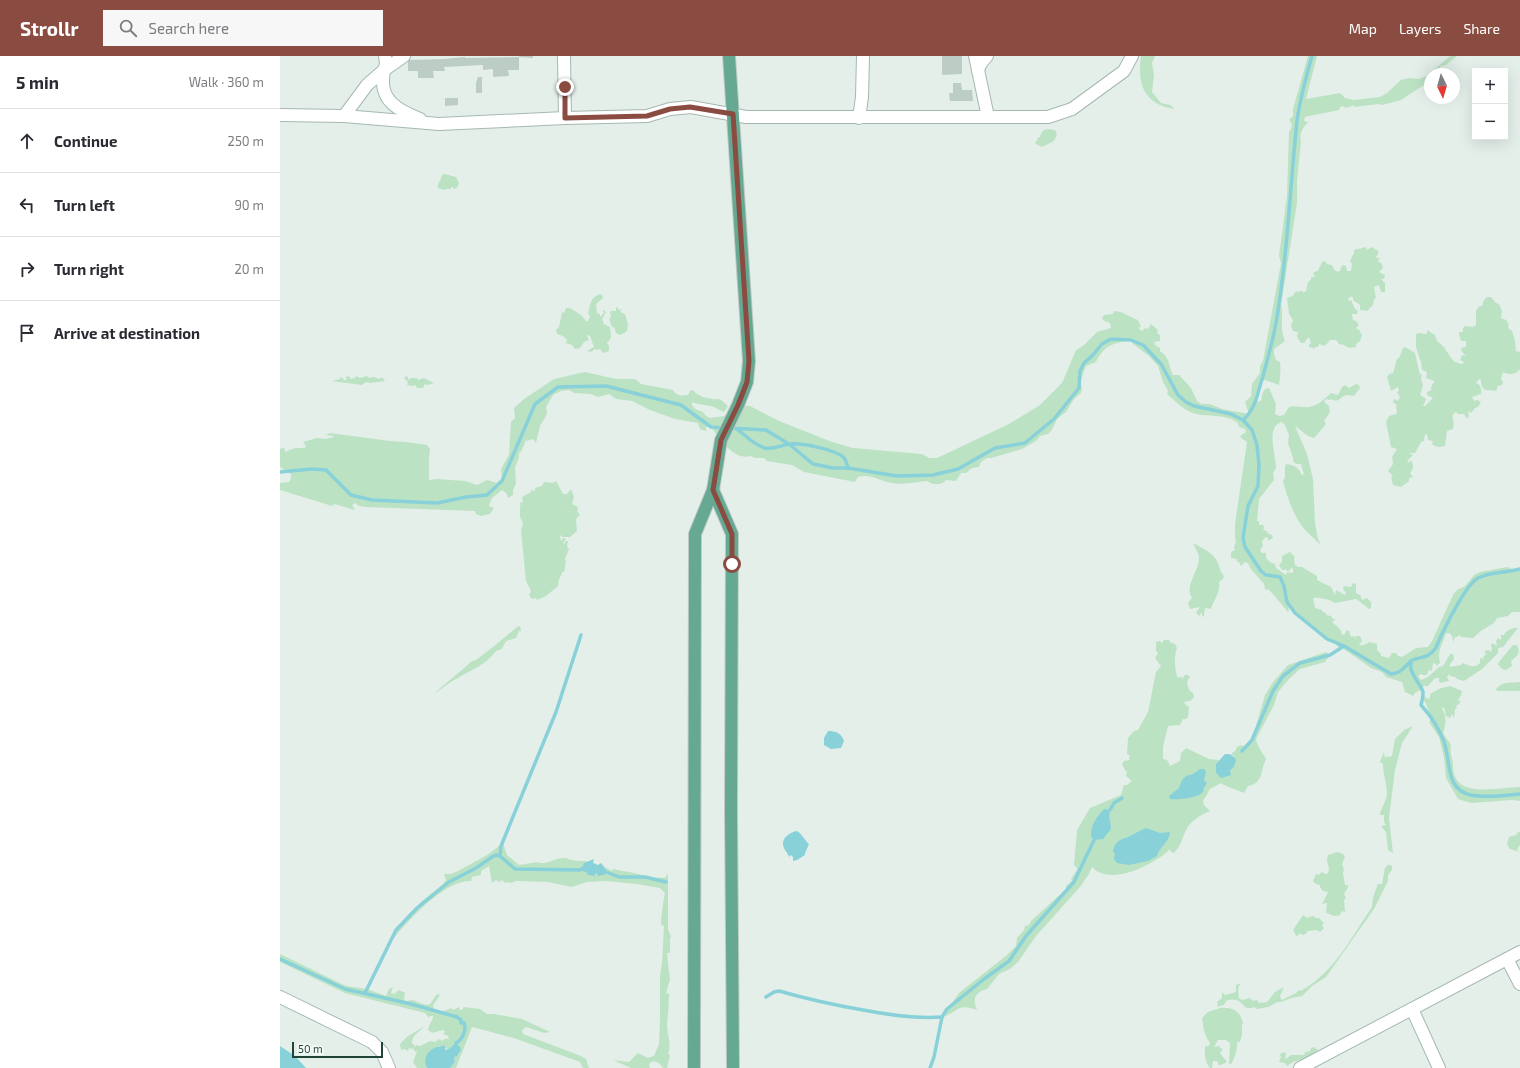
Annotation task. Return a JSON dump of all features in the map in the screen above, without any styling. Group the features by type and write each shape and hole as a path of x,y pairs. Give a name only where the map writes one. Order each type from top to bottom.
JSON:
{"main road":[{"path":"694,1068 695,534 713,490 721,440 747,382 749,361 729,56"},
{"path":"713,490 732,534 731,811 733,1068"}],"street":[{"path":"385,56 386,64 384,70 384,90 392,104 403,112 430,123"},
{"path":"344,116 367,85 384,70 404,56"},
{"path":"564,56 565,118"},
{"path":"859,118 862,97 863,56"},
{"path":"976,56 988,117"},
{"path":"978,70 981,63 987,56"},
{"path":"280,115 344,116 439,124 647,116 670,109 690,107 746,117 1048,117 1072,109 1124,71 1132,56"},
{"path":"1300,1068 1317,1064 1412,1009 1520,952"},
{"path":"1507,959 1520,984"},
{"path":"280,997 372,1042 382,1052 389,1068"},
{"path":"1412,1009 1439,1068"}],"green space":[{"path":"1141,56 1155,56 1152,63 1154,75 1152,92 1161,103 1170,105 1175,109 1164,107 1156,103 1145,92 1140,76"},
{"path":"1308,56 1317,56 1306,99 1340,93 1345,98 1354,100 1380,97 1387,93 1401,80 1409,78 1419,79 1424,77 1424,85 1401,100 1382,105 1378,104 1354,107 1355,105 1345,108 1344,106 1340,107 1339,110 1305,117 1304,121 1308,122 1303,129 1300,139 1297,203 1281,305 1282,331 1285,341 1274,349 1276,360 1280,362 1279,385 1265,380 1261,382 1255,402 1261,401 1264,391 1269,388 1276,404 1275,414 1279,416 1284,415 1289,407 1312,406 1321,402 1331,393 1338,395 1342,387 1345,385 1349,388 1356,384 1359,385 1360,388 1354,396 1347,395 1336,401 1326,399 1324,402 1329,406 1330,412 1324,421 1326,424 1314,438 1308,436 1295,426 1307,454 1313,479 1315,523 1318,539 1321,545 1305,530 1291,507 1283,481 1285,477 1286,464 1295,467 1301,474 1304,475 1301,464 1296,464 1293,461 1288,443 1289,435 1285,425 1282,422 1274,429 1273,442 1276,468 1273,473 1274,480 1259,499 1257,521 1259,521 1259,525 1263,525 1263,530 1272,535 1273,538 1268,541 1268,538 1266,537 1262,541 1263,546 1260,550 1262,553 1266,553 1266,558 1269,562 1275,564 1276,568 1286,575 1287,572 1293,573 1293,568 1289,571 1286,569 1282,570 1279,565 1282,562 1282,556 1290,552 1295,557 1295,565 1302,567 1317,576 1317,580 1331,587 1335,595 1336,590 1345,595 1346,593 1343,589 1344,586 1351,587 1353,583 1356,584 1356,593 1360,595 1362,600 1367,598 1371,602 1371,608 1369,609 1356,599 1335,603 1325,599 1313,598 1315,608 1322,610 1326,613 1326,615 1336,619 1332,622 1340,629 1342,634 1344,635 1347,630 1349,631 1351,637 1354,636 1355,639 1356,636 1360,636 1362,641 1359,645 1369,642 1377,644 1377,650 1381,656 1389,658 1392,653 1396,653 1398,656 1402,657 1416,648 1428,647 1453,595 1457,590 1465,586 1474,575 1480,572 1507,567 1515,570 1520,567 1520,612 1512,612 1508,616 1497,618 1493,624 1473,638 1461,637 1460,635 1454,638 1454,642 1451,635 1446,633 1440,650 1440,663 1437,666 1433,663 1432,671 1429,670 1427,675 1421,674 1418,676 1421,680 1428,677 1439,667 1443,666 1450,654 1453,654 1454,659 1450,664 1450,667 1461,665 1463,663 1470,666 1476,666 1480,663 1480,658 1484,659 1483,657 1486,654 1484,651 1489,650 1490,652 1492,650 1492,643 1497,646 1496,641 1498,638 1501,640 1501,635 1504,635 1512,629 1518,628 1503,647 1498,648 1498,653 1482,669 1464,681 1450,676 1449,674 1447,677 1449,681 1440,683 1439,678 1435,678 1428,686 1424,686 1413,696 1405,692 1402,682 1386,677 1382,672 1371,668 1341,647 1338,647 1334,642 1327,639 1288,606 1288,612 1268,589 1265,589 1264,584 1251,569 1248,563 1245,562 1241,566 1239,562 1237,562 1237,559 1231,558 1231,552 1235,550 1235,524 1247,442 1240,436 1246,432 1245,429 1239,427 1238,423 1229,418 1192,413 1181,406 1167,394 1168,391 1163,382 1158,366 1149,356 1133,344 1131,340 1106,348 1096,362 1086,366 1080,382 1082,388 1081,393 1074,399 1066,412 1057,419 1052,430 1048,434 1040,436 1036,441 1022,449 987,458 981,462 979,467 972,468 966,473 961,473 956,481 946,480 939,484 934,484 927,481 896,484 867,476 858,477 855,482 804,472 792,465 767,461 764,458 755,458 751,456 745,457 739,455 728,448 711,427 706,427 706,431 700,429 698,423 675,419 650,410 632,401 616,399 609,394 598,397 591,394 574,393 569,390 561,391 553,395 546,407 547,414 540,426 536,443 533,439 526,440 521,452 519,453 519,458 515,467 516,484 513,490 513,495 508,498 507,494 502,490 492,498 489,506 494,508 490,514 481,516 476,514 475,511 366,507 359,506 355,503 352,505 355,510 334,504 332,506 280,490 280,483 289,482 291,474 280,467 280,449 284,448 286,453 287,451 295,448 305,448 306,446 303,442 317,438 325,439 334,437 326,435 330,433 427,445 430,449 429,480 437,479 465,481 477,485 487,480 497,483 498,481 502,480 501,469 509,455 511,422 515,418 514,408 524,399 554,379 585,372 616,379 635,379 641,384 673,390 681,395 688,395 690,391 693,390 705,398 720,399 728,406 724,412 714,407 692,402 695,409 703,412 710,418 724,416 732,418 738,405 750,406 779,421 832,442 853,448 922,454 929,458 937,458 1009,424 1040,405 1062,383 1076,350 1084,345 1097,332 1111,328 1110,323 1104,321 1102,318 1104,315 1113,314 1114,311 1123,313 1138,320 1141,327 1138,328 1142,331 1145,328 1148,329 1151,324 1158,330 1157,333 1160,335 1160,341 1154,342 1155,345 1160,348 1160,351 1168,359 1173,375 1179,375 1191,388 1197,401 1201,404 1210,404 1222,409 1249,414 1245,402 1251,396 1252,384 1260,373 1260,366 1263,361 1281,263 1279,256 1287,196 1289,132 1292,126 1289,120 1293,116 1293,109"},
{"path":"1450,56 1457,56 1446,65 1436,68"},
{"path":"1047,129 1055,130 1057,134 1054,141 1042,147 1035,142 1038,140 1037,138 1040,137 1042,132"},
{"path":"445,174 456,177 459,183 457,188 453,189 452,187 444,190 438,188 442,175"},
{"path":"1366,247 1367,250 1372,247 1378,250 1378,255 1376,256 1377,258 1380,258 1378,261 1382,264 1383,268 1379,272 1385,275 1384,279 1381,279 1385,283 1385,292 1381,292 1379,285 1374,287 1376,298 1374,299 1373,305 1367,311 1360,310 1360,305 1353,300 1353,297 1348,299 1349,301 1351,300 1355,309 1358,311 1357,314 1352,314 1353,320 1359,325 1356,328 1362,335 1360,341 1356,344 1356,347 1349,348 1339,344 1336,340 1330,340 1325,346 1319,344 1318,347 1313,349 1309,347 1309,344 1311,344 1309,337 1305,343 1301,343 1297,337 1298,332 1293,331 1291,326 1293,320 1289,314 1287,298 1293,296 1295,292 1303,291 1303,293 1306,291 1308,282 1311,280 1311,277 1316,277 1313,274 1314,272 1318,271 1322,262 1325,261 1327,264 1332,265 1336,271 1340,271 1343,265 1346,266 1347,271 1351,271 1352,264 1350,261 1354,250"},
{"path":"600,294 603,298 596,304 597,313 600,314 600,317 604,313 604,310 606,312 602,319 604,324 610,327 611,336 607,343 609,346 609,351 603,353 600,349 595,349 591,352 587,351 594,347 590,336 587,335 589,340 584,342 580,348 575,349 572,345 566,343 567,340 563,336 557,334 556,330 559,327 562,312 564,313 566,308 570,308 588,321 591,302 594,297"},
{"path":"1487,297 1491,297 1496,303 1499,304 1502,311 1501,318 1506,320 1509,325 1508,328 1512,331 1516,351 1520,352 1520,369 1512,374 1503,372 1501,379 1503,382 1502,385 1498,386 1496,391 1485,390 1482,387 1481,380 1479,379 1476,383 1479,384 1481,394 1472,397 1474,401 1477,400 1481,402 1478,407 1471,413 1468,411 1469,416 1467,419 1464,414 1458,414 1456,412 1453,414 1453,429 1447,431 1445,446 1439,447 1432,444 1433,441 1428,440 1427,435 1425,434 1424,441 1421,442 1415,453 1409,453 1413,455 1407,461 1409,463 1410,460 1413,463 1413,469 1410,473 1413,477 1409,478 1409,481 1401,487 1393,485 1391,477 1393,476 1388,471 1393,464 1392,457 1397,449 1391,447 1386,422 1389,416 1396,414 1397,405 1393,402 1394,399 1398,401 1400,397 1397,392 1399,391 1398,387 1391,391 1387,377 1389,374 1393,373 1397,359 1399,358 1403,348 1405,347 1415,353 1419,371 1422,375 1421,378 1423,386 1420,395 1426,399 1423,406 1425,406 1433,398 1427,395 1427,392 1432,390 1432,384 1435,382 1426,378 1427,372 1422,370 1421,361 1416,347 1416,334 1427,334 1427,330 1435,335 1437,341 1444,347 1451,358 1455,362 1462,364 1464,362 1460,360 1462,355 1466,356 1462,352 1461,348 1466,347 1466,341 1462,341 1460,339 1459,332 1463,332 1463,328 1465,326 1473,327 1476,325 1476,311 1478,307 1482,306"},
{"path":"617,307 619,310 622,309 620,312 625,314 628,324 627,331 620,335 616,333 609,319 611,317 610,312 616,311"},
{"path":"347,376 350,377 350,379 355,378 356,376 360,378 367,376 369,378 374,377 379,379 382,377 385,381 370,383 366,382 362,385 332,381 340,379 340,377 344,379 343,381 347,379"},
{"path":"406,376 408,377 408,380 411,378 417,378 418,380 424,378 434,383 428,385 425,384 423,388 417,388 415,385 407,385 408,382 404,378"},
{"path":"556,481 563,494 567,494 571,489 574,497 572,504 578,507 577,511 580,515 576,519 577,531 570,537 560,536 561,541 563,538 566,539 563,543 564,544 568,541 567,546 569,549 565,559 566,562 564,572 562,572 559,579 558,586 546,596 537,600 536,598 532,599 529,595 531,591 526,581 521,530 523,523 520,517 520,507 524,504 520,506 520,503 523,502 522,497 531,492 531,490 535,491 535,488 542,486 544,482 553,483"},
{"path":"1193,543 1212,555 1217,561 1224,576 1219,582 1218,593 1211,609 1205,608 1204,616 1202,617 1202,612 1199,616 1196,612 1199,607 1190,609 1188,603 1192,598 1190,593 1191,583 1199,558 1198,552"},
{"path":"520,626 521,631 519,631 516,638 506,641 502,649 496,651 483,664 451,682 436,693 472,661 476,660"},
{"path":"1164,640 1169,640 1171,643 1175,644 1177,648 1175,663 1178,678 1181,676 1182,679 1185,675 1190,677 1187,682 1189,690 1193,693 1194,697 1190,701 1184,702 1189,707 1188,717 1183,719 1180,725 1168,726 1163,747 1163,759 1167,760 1170,766 1180,761 1181,753 1186,748 1209,759 1219,760 1216,764 1216,773 1219,776 1226,776 1234,767 1234,756 1231,754 1237,747 1241,745 1246,747 1252,740 1265,695 1273,682 1288,665 1326,652 1330,655 1325,662 1300,669 1278,692 1274,705 1256,739 1266,759 1261,776 1257,782 1248,786 1244,793 1221,783 1210,789 1203,801 1204,805 1210,811 1197,818 1189,825 1177,850 1174,853 1171,852 1170,849 1154,861 1132,872 1110,875 1100,873 1092,867 1080,887 1036,936 1018,962 1010,969 999,974 987,989 977,994 975,1002 977,1010 965,1007 942,1017 959,993 1007,955 1016,946 1017,938 1024,930 1025,926 1029,925 1031,921 1066,889 1066,886 1072,881 1071,879 1077,870 1074,865 1077,830 1090,808 1121,795 1124,785 1127,785 1132,781 1126,776 1127,772 1122,764 1124,761 1130,760 1130,755 1127,754 1128,738 1134,731 1138,730 1148,712 1156,672 1161,666 1155,658 1158,653 1156,651 1156,642 1160,641 1162,643"},
{"path":"1513,645 1517,645 1519,651 1517,656 1511,661 1512,666 1506,670 1502,669 1498,664"},
{"path":"1520,682 1520,691 1497,691 1496,689 1498,686 1504,684"},
{"path":"1450,686 1462,691 1458,700 1461,702 1456,706 1457,708 1455,709 1454,718 1452,714 1450,718 1446,716 1444,707 1442,709 1446,720 1443,733 1451,745 1455,777 1460,784 1468,788 1489,789 1520,787 1520,801 1512,800 1471,803 1458,799 1446,778 1444,757 1439,737 1429,722 1432,718 1423,699 1425,696 1427,699 1430,698 1430,694 1441,688"},
{"path":"1413,726 1402,743 1395,770 1389,818 1393,853 1388,850 1386,832 1381,826 1386,825 1384,822 1384,815 1380,815 1380,813 1387,795 1383,764 1380,762 1384,752 1385,758 1387,756 1392,756 1395,739 1404,730"},
{"path":"1520,832 1520,845 1517,849 1519,853 1510,849 1507,844 1509,837 1516,835"},
{"path":"503,843 507,855 519,865 537,862 544,863 561,858 567,858 570,860 588,861 584,863 599,875 608,873 605,867 612,871 613,869 656,878 666,877 668,873 668,929 671,937 670,953 667,953 670,980 666,993 669,993 667,1025 669,1043 668,1054 670,1055 667,1068 663,1068 659,1063 653,1061 649,1064 650,1068 631,1068 613,1060 629,1062 638,1053 648,1058 654,1056 659,1044 660,975 664,926 661,925 661,921 665,893 660,888 605,881 587,882 572,887 548,882 516,881 505,883 502,880 499,882 496,880 492,883 489,866 481,871 481,875 472,877 471,881 460,883 437,895 415,915 389,944 396,930 422,901 443,884 446,880 444,874 451,874 458,871 487,855"},
{"path":"1337,852 1343,854 1345,857 1343,863 1343,873 1345,885 1348,885 1348,887 1344,894 1346,898 1344,900 1345,912 1342,911 1340,915 1332,916 1326,913 1327,903 1322,904 1328,892 1323,891 1320,885 1313,881 1316,874 1318,875 1322,872 1326,874 1328,873 1328,855"},
{"path":"1389,864 1390,866 1392,865 1392,870 1388,875 1388,881 1374,909 1326,977 1312,986 1302,996 1278,1002 1268,1007 1257,1009 1254,1007 1247,1008 1239,1001 1232,999 1226,1001 1224,1005 1217,1007 1217,1002 1222,998 1222,992 1225,995 1236,992 1236,985 1241,983 1238,988 1239,998 1242,1000 1250,998 1253,1001 1257,1000 1259,1003 1267,1002 1275,992 1284,987 1280,996 1282,1000 1299,990 1301,991 1324,974 1349,942 1372,907 1373,898 1378,884 1382,884 1385,868"},
{"path":"1303,915 1307,918 1314,916 1315,918 1319,918 1324,923 1322,925 1324,928 1320,932 1317,930 1307,931 1307,933 1303,935 1299,933 1299,935 1296,936 1293,930"},
{"path":"280,954 346,986 367,989 386,996 389,989 393,987 391,993 394,994 399,990 405,992 404,1000 413,1000 421,1004 430,1004 437,994 440,995 433,1005 434,1010 443,1011 451,1008 453,1010 459,1007 460,1010 462,1010 464,1007 480,1009 487,1014 522,1019 550,1032 544,1033 526,1027 522,1030 523,1034 581,1056 586,1059 589,1068 583,1068 580,1062 514,1038 472,1027 456,1068 450,1068 455,1062 454,1057 460,1053 452,1046 447,1050 446,1046 438,1046 426,1066 427,1068 417,1068 413,1062 417,1052 414,1051 414,1048 409,1048 408,1051 404,1049 401,1050 400,1044 408,1036 425,1026 413,1039 412,1044 414,1044 414,1047 430,1041 435,1042 439,1039 443,1041 444,1039 449,1039 448,1036 443,1034 445,1032 443,1030 432,1033 428,1030 433,1016 430,1016 429,1018 425,1013 345,993 280,962"},
{"path":"1220,1008 1232,1009 1238,1013 1243,1024 1242,1035 1240,1042 1237,1042 1237,1050 1232,1063 1229,1065 1230,1043 1226,1040 1218,1040 1214,1047 1220,1046 1220,1048 1223,1049 1220,1053 1227,1062 1219,1065 1217,1061 1213,1061 1212,1068 1210,1068 1206,1061 1205,1051 1206,1045 1208,1047 1210,1043 1205,1033 1202,1018 1208,1012"},
{"path":"1314,1047 1318,1050 1306,1058 1293,1062 1287,1066 1285,1063 1279,1062 1281,1057 1280,1054 1285,1052 1286,1059 1291,1055 1304,1055 1305,1052 1310,1051 1311,1048"}],"water":[{"path":"828,731 840,734 844,741 841,748 831,749 824,745 824,738"},
{"path":"1225,754 1232,755 1236,760 1234,767 1230,771 1231,775 1221,778 1216,773 1216,764"},
{"path":"1200,769 1204,769 1206,772 1204,780 1207,783 1203,789 1204,791 1193,797 1170,799 1169,796 1179,788 1182,780 1186,776 1193,774"},
{"path":"1104,809 1110,810 1109,815 1111,829 1103,839 1094,840 1091,836 1093,825"},
{"path":"1146,828 1160,833 1170,832 1168,839 1157,856 1148,861 1129,865 1117,863 1114,859 1115,854 1113,851 1116,844 1120,840"},
{"path":"797,831 809,844 805,855 793,861 793,857 791,855 789,857 784,848 783,842 787,835"},
{"path":"594,859 593,863 598,865 601,863 609,873 599,876 596,873 594,876 588,875 586,872 580,870 584,863"},
{"path":"456,1043 461,1050 457,1056 454,1057 455,1062 450,1068 427,1068 425,1059 432,1049 446,1046 445,1049 447,1050"},
{"path":"280,1046 295,1056 306,1068 280,1068"}],"building":[{"path":"533,56 533,58 519,57"},
{"path":"942,56 962,56 962,74 942,75"},
{"path":"465,57 519,57 519,70 508,70 509,76 493,77 493,69 483,70 483,65 444,67 445,71 433,71 434,78 418,78 418,71 408,71 408,60"},
{"path":"478,77 482,77 482,93 476,93 476,83"},
{"path":"953,83 961,83 962,90 972,90 973,101 950,101 949,93 953,93"},
{"path":"445,98 458,98 458,105 445,106"}],"waterway":[{"path":"1243,420 1251,411 1256,400 1276,324 1284,268 1297,121 1301,96 1312,56"},
{"path":"730,428 766,430 789,444 813,464 897,476 933,475 958,469 995,448 1025,443 1054,419 1079,388 1080,371 1084,363 1102,344 1111,339 1131,340 1143,345 1161,364 1178,395 1186,402 1194,406 1231,414 1243,420 1252,430 1257,445 1259,465 1258,486 1248,506 1243,538 1245,547 1261,571 1266,575 1280,577 1284,586 1287,602 1295,613 1327,639 1344,646 1391,674 1398,672 1411,661 1429,655 1435,649 1464,594 1478,578 1488,574 1520,569"},
{"path":"280,472 312,469 326,470 351,495 372,500 437,503 466,497 487,495 502,481 535,404 558,387 606,386 681,405 711,427 724,428"},
{"path":"737,429 754,443 765,448 794,444 817,447 832,451 844,458 848,468"},
{"path":"500,856 501,846 556,712 581,635"},
{"path":"1242,751 1252,740 1273,691 1283,676 1300,663 1330,655 1344,646"},
{"path":"1411,664 1411,671 1423,692 1421,705 1434,722 1442,737 1450,774 1457,787 1463,792 1476,796 1520,794"},
{"path":"1110,810 1114,803 1122,798"},
{"path":"930,1068 934,1057 942,1017 947,1009 1009,961 1026,936 1074,882 1094,840"},
{"path":"365,993 396,930 417,908 449,882 476,868 492,857 496,855 500,856 515,869 580,870"},
{"path":"609,873 619,877 645,877 666,882"},
{"path":"280,959 345,989 411,1004 457,1017 461,1020 461,1023 464,1023 465,1029 462,1037 456,1043"},
{"path":"766,997 779,991 831,1004 883,1013 912,1017 942,1017"}],"route":[{"path":"565,87 565,118 647,116 670,109 690,107 733,114 749,361 747,382 721,440 713,490 732,534 732,564"}]}
